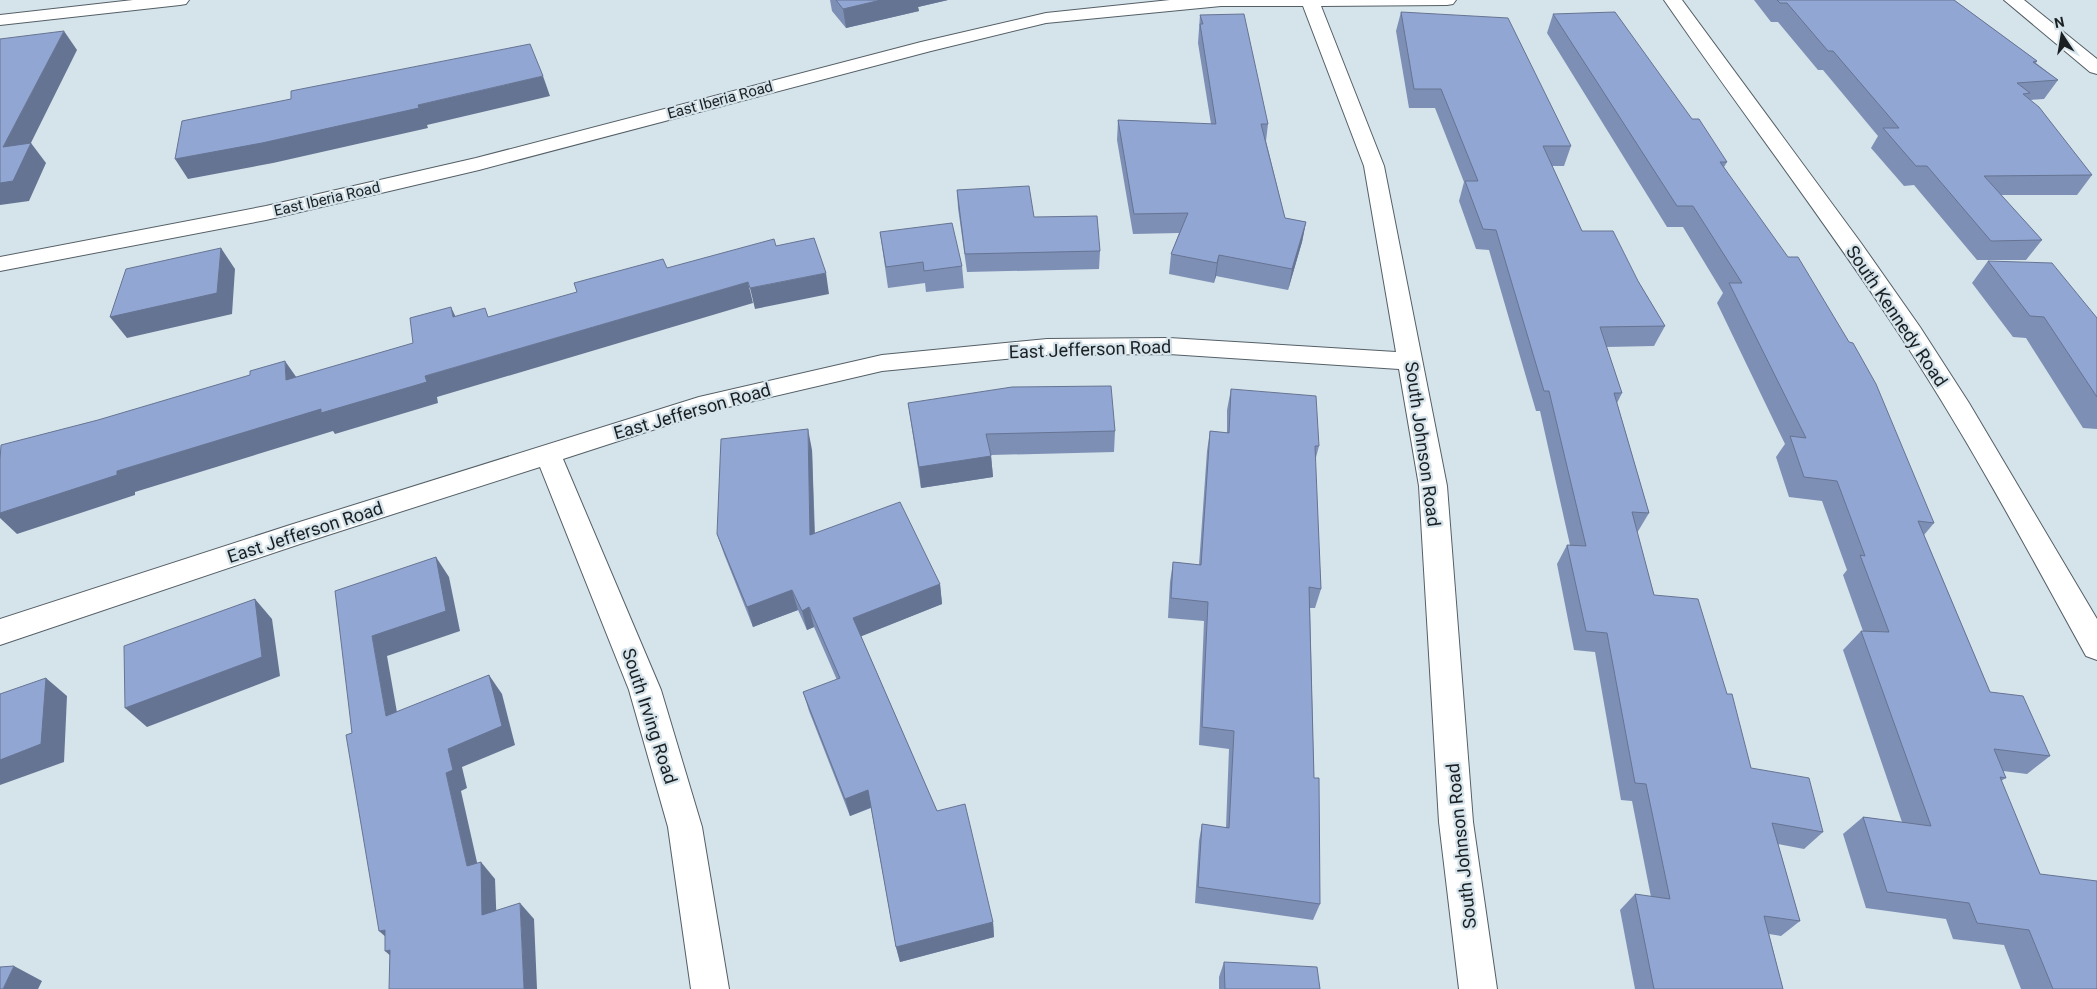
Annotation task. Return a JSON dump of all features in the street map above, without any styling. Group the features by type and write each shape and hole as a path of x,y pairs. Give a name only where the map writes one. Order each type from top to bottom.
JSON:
{"street":[{"path":"0,20 180,0"},
{"name":"East Iberia Road","path":"0,264 266,213 479,164 927,46 1046,18 1113,10 1212,2 1448,0"},
{"name":"South Kennedy Road","path":"1673,0 1768,129 1911,333 2007,489 2097,647"},
{"path":"2013,0 2097,68"},
{"name":"South Johnson Road","path":"1310,1 1374,166 1433,486 1456,822 1478,989"},
{"name":"East Jefferson Road","path":"0,632 290,536 708,403 882,363 1047,347 1169,346 1410,361"},
{"name":"South Irving Road","path":"548,454 645,690 685,826 710,989"}],"building":[{"path":"836,0 881,0 843,9"},
{"path":"1777,0 1954,0 2037,61 2033,62 2058,80 2017,83 2030,93 2023,94 2039,107 2092,175 1984,176 2042,240 1991,241 1927,166 1916,166 1883,128 1899,128 1833,51 1828,51 1787,3 1780,3"},
{"path":"1401,12 1508,18 1571,146 1543,146 1582,231 1613,231 1638,281 1665,326 1600,327 1622,393 1614,393 1649,513 1632,512 1654,595 1698,599 1727,694 1732,694 1751,768 1809,778 1823,832 1772,823 1800,921 1764,916 1783,989 1654,989 1635,894 1670,899 1646,784 1635,783 1607,633 1586,631 1567,545 1586,546 1549,391 1544,391 1496,230 1483,229 1465,181 1478,181 1441,89 1414,89"},
{"path":"1615,12 1692,119 1699,119 1727,162 1720,162 1788,257 1798,257 1849,342 1853,343 1876,384 1934,523 1918,521 1990,692 2023,696 2050,756 1994,749 2006,778 2000,777 2040,874 2097,881 2097,989 2053,989 2029,930 1977,923 1969,903 1887,892 1863,817 1931,826 1861,631 1889,632 1860,555 1865,556 1837,481 1804,477 1790,436 1806,438 1729,283 1742,283 1693,206 1677,206 1553,14"},
{"path":"1244,14 1268,124 1261,124 1285,218 1306,222 1292,269 1219,255 1217,263 1171,254 1188,213 1134,214 1118,120 1216,124 1200,24 1203,24 1200,15"},
{"path":"64,31 3,147 31,143 13,181 0,183 0,39"},
{"path":"530,44 543,76 418,105 419,108 262,143 175,159 182,121 291,99 291,91"},
{"path":"1029,186 1034,217 1097,216 1100,251 965,254 957,190"},
{"path":"952,223 962,266 924,271 923,262 886,267 880,232"},
{"path":"814,238 826,273 750,288 748,282 425,376 427,382 321,413 321,409 117,471 117,475 0,513 1,445 98,420 250,375 250,371 285,361 286,380 413,343 410,318 451,307 453,317 485,308 488,317 577,292 574,283 663,259 667,268 774,239 776,246"},
{"path":"221,248 217,293 110,317 126,269"},
{"path":"1988,261 2052,263 2097,318 2097,397 2044,317 2030,316"},
{"path":"1111,386 1115,431 986,434 991,456 919,467 908,403 1012,387"},
{"path":"1231,389 1316,396 1319,446 1315,446 1321,589 1309,587 1314,778 1319,778 1320,904 1198,887 1202,824 1229,828 1234,731 1202,727 1208,602 1171,598 1173,562 1201,565 1210,431 1229,433"},
{"path":"808,429 810,535 900,502 940,584 853,618 937,811 965,804 993,922 896,947 868,790 845,799 803,692 840,678 809,607 802,611 792,590 747,607 717,534 721,439"},
{"path":"436,557 446,611 372,636 386,716 489,675 502,726 448,749 453,770 446,773 467,866 481,862 482,915 520,903 524,989 389,989 390,950 385,951 385,930 379,931 346,735 352,733 335,591"},
{"path":"255,599 262,657 125,708 124,646"},
{"path":"46,678 41,744 0,760 0,694"},
{"path":"1224,962 1317,967 1320,989 1225,989"},
{"path":"14,966 3,989 0,989 0,967"}]}
